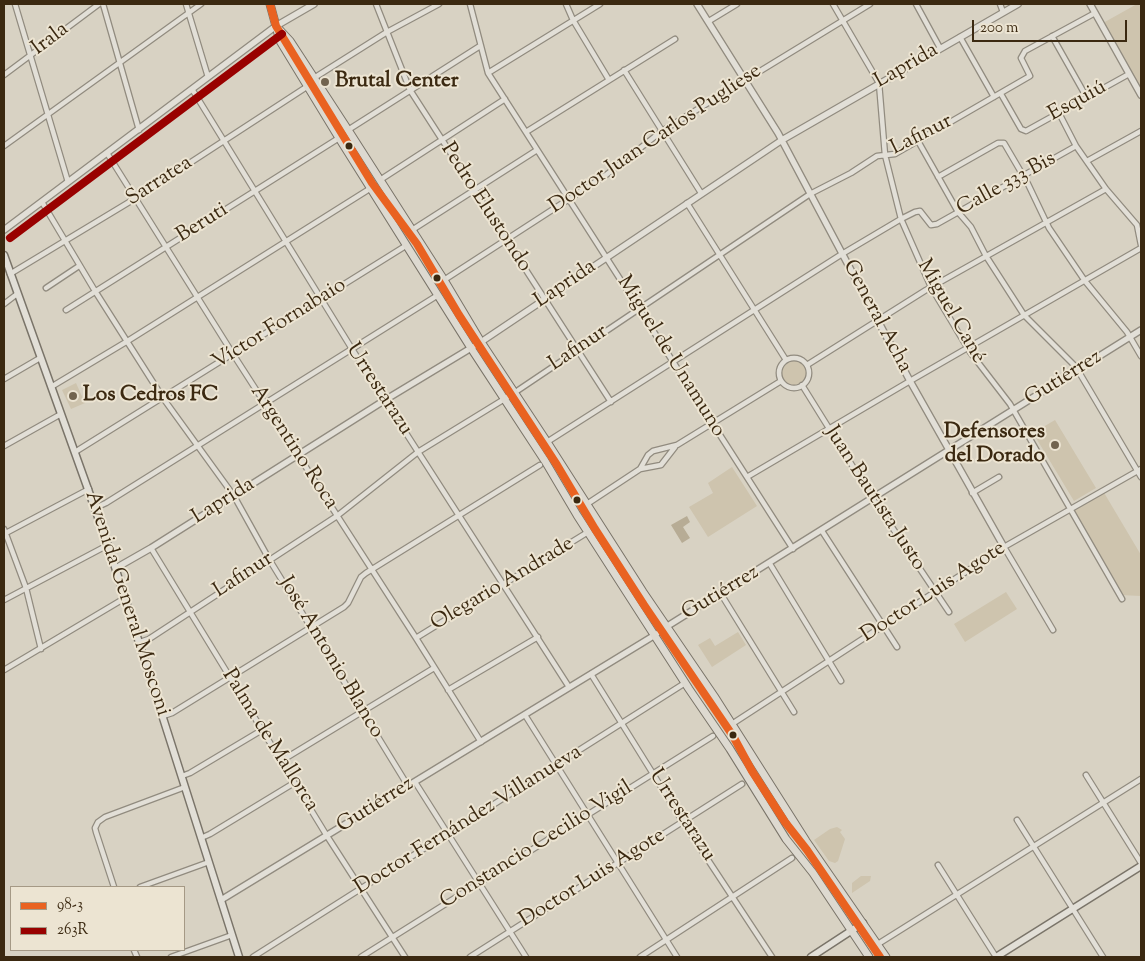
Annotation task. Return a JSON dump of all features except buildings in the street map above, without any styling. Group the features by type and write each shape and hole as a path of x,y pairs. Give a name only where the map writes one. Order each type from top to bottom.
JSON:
{"main road":[{"path":"270,4 284,48 339,138 685,683 732,752 830,906 832,908 835,907 869,957"},
{"path":"276,26 290,41 444,280 481,342 666,627 714,696 806,841 886,957"},
{"name":"Avenida General Mosconi","path":"4,255 96,508 239,957"},
{"path":"996,957 1141,864"},
{"path":"835,907 846,899"},
{"path":"811,957 863,922"}],"street":[{"path":"15,4 68,182"},
{"name":"Irala","path":"4,75 99,4"},
{"path":"103,4 138,130"},
{"path":"186,4 208,77"},
{"path":"4,146 201,4"},
{"path":"4,230 276,26 314,4"},
{"name":"Pedro Elustondo","path":"376,4 410,90 611,402"},
{"path":"314,78 387,32 439,4"},
{"name":"Miguel de Unamuno","path":"470,4 488,72 793,549"},
{"path":"566,4 573,20 609,80"},
{"path":"488,72 600,4"},
{"name":"General Acha","path":"697,4 782,140 910,381 972,493 1053,630"},
{"path":"709,21 737,4"},
{"name":"Miguel Cané","path":"833,4 879,83 885,155 902,219 931,287 968,348 1014,410 1122,599"},
{"name":"Doctor Juan Carlos Pugliese","path":"444,280 606,176 662,131 870,4"},
{"path":"916,4 940,48"},
{"path":"1000,4 1004,12"},
{"name":"Laprida","path":"116,568 481,342 782,140 1018,4"},
{"path":"1090,4 1141,95"},
{"path":"1086,98 1052,36 1095,13"},
{"name":"Lafinur","path":"140,642 337,516 418,452 515,392 810,194 851,173 877,156 895,154 1030,76 1022,62 1022,54 1052,36"},
{"path":"960,37 994,97"},
{"path":"526,132 675,38"},
{"path":"348,130 480,46"},
{"path":"624,70 701,193"},
{"name":"Esquiú","path":"1000,94 1021,129 1028,130 1129,74"},
{"name":"Sarratea","path":"10,274 136,198 308,86"},
{"name":"Urrestarazu","path":"192,89 352,349 570,687"},
{"path":"380,180 505,99"},
{"path":"747,478 1141,247 1140,227 1106,188 1076,146 1059,113"},
{"path":"1087,161 1141,131"},
{"name":"Beruti","path":"66,310 339,138"},
{"path":"918,141 958,212 971,227 986,256 1024,316 1078,370 1139,470 1141,477"},
{"path":"938,177 998,142 1004,144 1023,175 1047,223 1085,281 1130,337 1141,356"},
{"name":"Calle 333 Bis","path":"902,219 915,212 922,212 931,225 937,224 1076,146"},
{"path":"412,230 537,150"},
{"name":"Argentino Roca","path":"107,153 481,742"},
{"path":"51,387 371,188"},
{"path":"807,364 931,287 1106,188"},
{"name":"José Antonio Blanco","path":"42,202 79,266 162,398 234,496 269,559 408,786"},
{"path":"687,203 786,360"},
{"path":"547,442 842,254 902,219"},
{"name":"Víctor Fornabaio","path":"75,452 407,245"},
{"path":"46,288 79,266"},
{"path":"4,304 17,294"},
{"path":"96,508 266,404 438,295"},
{"name":"Gutiérrez","path":"221,900 525,716 1141,330"},
{"path":"4,379 40,358"},
{"path":"795,358 807,364 808,378 802,385 798,387 788,386 781,381 779,376 780,367 786,360 795,358"},
{"path":"640,469 648,455 653,451 677,445 781,381"},
{"name":"Juan Bautista Justo","path":"802,385 874,499 949,612"},
{"path":"4,446 61,414"},
{"path":"587,504 640,469 662,465 677,445"},
{"path":"163,716 172,713 346,605 361,577 540,465"},
{"name":"Doctor Luis Agote","path":"732,724 1004,547 1139,470"},
{"path":"972,493 999,477"},
{"path":"41,648 26,588 4,532 89,489"},
{"path":"822,531 897,647"},
{"name":"Olegario Andrade","path":"416,638 590,532"},
{"path":"4,600 108,545"},
{"name":"Palma de Mallorca","path":"151,548 294,783 405,957"},
{"path":"770,564 841,681"},
{"path":"721,594 794,712"},
{"path":"4,670 125,598"},
{"path":"448,690 538,637"},
{"name":"Olegario Andrade","path":"281,761 434,668"},
{"name":"Urrestarazu","path":"591,674 683,822 772,957"},
{"name":"Doctor Fernández Villanueva","path":"252,957 685,683"},
{"path":"525,716 677,957"},
{"path":"182,776 262,730"},
{"name":"Constancio Cecilio Vigil","path":"361,957 713,736"},
{"path":"1086,774 1141,864"},
{"path":"878,944 1141,779"},
{"path":"415,782 526,957"},
{"path":"201,838 294,783"},
{"name":"Doctor Luis Agote","path":"470,957 742,784"},
{"path":"114,886 95,828 98,822 105,817 185,787"},
{"path":"1017,820 1103,957"},
{"path":"640,957 792,858"},
{"path":"143,886 209,862"},
{"path":"938,865 996,957"},
{"path":"171,957 232,935"}],"shaded area":[{"path":"1137,4 1141,4 1141,91 1103,23"},
{"path":"794,359 803,363 807,372 803,381 794,385 785,381 781,372 785,363"},
{"name":"Los Cedros FC","path":"76,383 85,403 71,409 62,390"},
{"name":"Defensores del Dorado","path":"1055,420 1096,488 1074,501 1033,433"},
{"path":"732,467 757,506 708,537 689,507 713,493 708,483"},
{"path":"1103,491 1141,555 1141,596 1120,595 1071,508"},
{"path":"687,516 690,522 683,527 690,538 682,543 671,525"},
{"path":"1006,592 1017,609 965,642 954,624"},
{"path":"738,632 746,645 712,667 698,645 710,638 715,646"},
{"path":"837,827 842,830 840,832 845,839 838,861 835,863 829,861 814,840 830,829"},
{"path":"861,876 871,876 870,881 852,893 852,883"}],"transit line":[{"name":"98-3","path":"270,4 276,26 372,183 417,244 459,315 557,465 595,529 733,736 752,771 785,822 807,850 880,957"},
{"name":"263R","path":"10,238 282,34"}],"place":[{"name":"Brutal Center","path":"325,82"},
{"name":"Los Cedros FC","path":"73,396"},
{"name":"Defensores del Dorado","path":"1055,445"}]}
